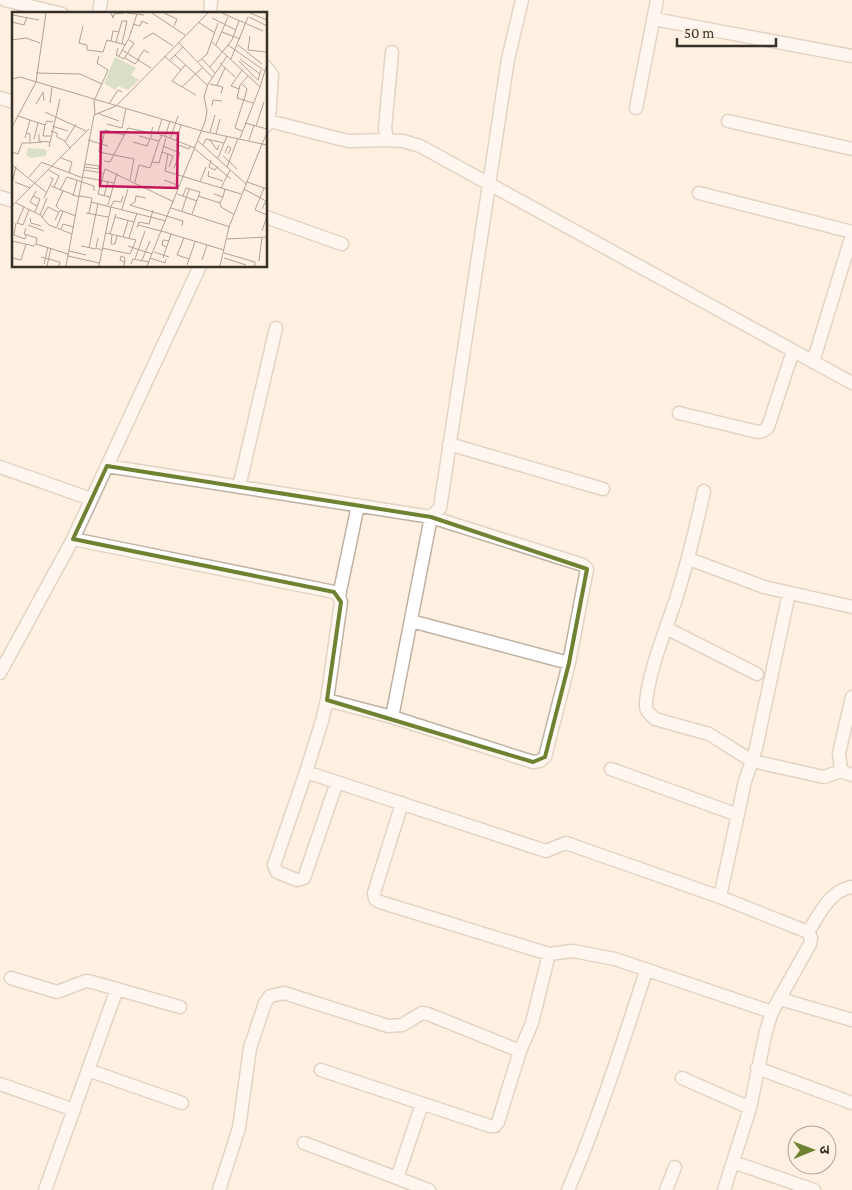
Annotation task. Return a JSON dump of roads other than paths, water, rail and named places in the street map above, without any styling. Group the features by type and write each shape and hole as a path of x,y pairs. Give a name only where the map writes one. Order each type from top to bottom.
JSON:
{"street":[{"path":"5,0 54,12"},
{"path":"392,717 431,517 440,508 508,59 522,0"},
{"path":"636,108 657,0"},
{"path":"654,19 852,56"},
{"path":"387,140 386,128 392,52"},
{"path":"268,70 272,75 268,113"},
{"path":"728,121 852,149"},
{"path":"268,123 337,139 403,141 420,146 852,383"},
{"path":"699,193 852,233 813,362"},
{"path":"268,218 342,244"},
{"path":"0,673 73,539 199,268"},
{"path":"239,487 276,328"},
{"path":"678,413 758,432 763,431 768,427 793,352"},
{"path":"449,444 603,488"},
{"path":"107,466 431,517 583,565 587,569 588,572 570,663 545,757 540,761 532,762 392,717 327,700"},
{"path":"0,467 91,499"},
{"path":"704,491 689,559 651,677 646,710 655,719 708,734 752,761 824,777 846,773 839,753 852,697"},
{"path":"337,782 304,878 297,880 277,872 274,865 306,772 327,700 341,602 339,596 358,505"},
{"path":"73,539 334,592 339,596"},
{"path":"689,559 764,587 852,607"},
{"path":"720,897 745,781 756,748 789,593"},
{"path":"410,621 570,663"},
{"path":"666,628 757,674"},
{"path":"611,769 738,815"},
{"path":"306,772 546,851 566,842 720,897 808,932 810,944 772,1012 757,1068 750,1108 724,1190"},
{"path":"402,803 374,893 375,899 380,902 549,954 573,952 615,959 772,1012"},
{"path":"808,932 836,892 852,887"},
{"path":"321,1070 490,1126 495,1126 498,1122 520,1051 539,1002 549,954"},
{"path":"568,1190 605,1097 646,971"},
{"path":"11,978 57,992 86,981 180,1007"},
{"path":"45,1190 118,989"},
{"path":"220,1190 239,1128 250,1048 265,1003 270,996 284,993 388,1026 402,1026 422,1014 428,1014 520,1051"},
{"path":"780,999 852,1020"},
{"path":"757,1068 852,1103"},
{"path":"88,1070 182,1103"},
{"path":"682,1078 750,1108"},
{"path":"0,1084 74,1110"},
{"path":"397,1178 422,1104"},
{"path":"304,1143 429,1190"},
{"path":"733,1162 814,1190"},
{"path":"666,1190 675,1167"}]}
